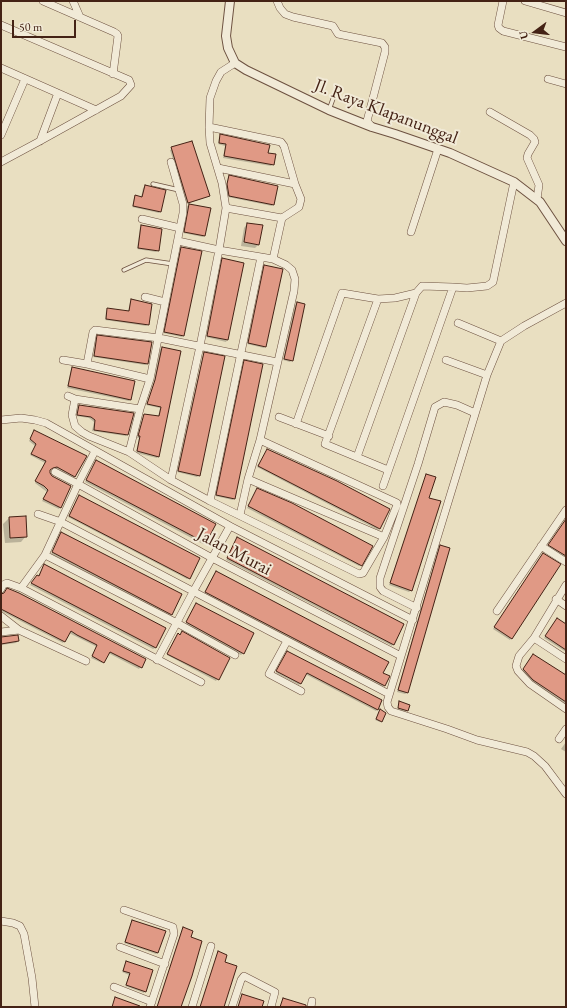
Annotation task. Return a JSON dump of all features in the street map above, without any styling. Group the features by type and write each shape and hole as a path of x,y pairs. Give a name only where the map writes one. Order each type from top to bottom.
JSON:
{"street":[{"path":"43,1 114,32 118,36 113,74"},
{"path":"73,1 80,17"},
{"path":"170,480 220,250 226,208 222,183 210,143 209,115 210,98 216,81 221,72 235,63 228,48 226,36 230,1"},
{"path":"277,1 285,14 333,26 338,34 382,43 385,47 385,52 367,122 372,127"},
{"path":"503,1 498,21 499,28 566,47"},
{"path":"525,1 566,13"},
{"path":"1,26 128,80 130,85 121,96 1,162"},
{"name":"Jl. Raya Klapanunggal","path":"235,63 246,70 329,110 372,127 460,157 514,182 537,199 566,241"},
{"path":"1,68 96,110"},
{"path":"1,135 25,79"},
{"path":"548,79 566,84"},
{"path":"40,141 58,93"},
{"path":"490,112 530,135 534,139 535,142 527,158 540,184 537,199"},
{"path":"209,127 281,142 284,146 301,200 299,207 282,218 226,208"},
{"path":"411,232 438,149"},
{"path":"129,452 140,409 150,379 183,213 180,190 171,162"},
{"path":"218,168 295,184"},
{"path":"356,457 416,293 422,286 467,288 487,286 493,282 514,182"},
{"path":"273,259 282,218"},
{"path":"142,219 180,228"},
{"path":"178,241 273,259 286,265 292,270 295,279 294,291 260,440 248,479 240,515"},
{"path":"210,501 261,257"},
{"path":"383,486 453,287"},
{"path":"296,424 342,293 378,299 395,298 416,293"},
{"path":"145,297 165,302"},
{"path":"378,299 325,444 388,470"},
{"path":"566,303 524,326 501,341 487,375 387,702 391,712 477,740 527,752 545,766 566,794"},
{"path":"458,323 501,341"},
{"path":"86,364 93,332 95,330 158,338 277,362"},
{"path":"63,360 150,379"},
{"path":"446,360 487,375"},
{"path":"68,396 75,399 140,409"},
{"path":"75,399 72,415 75,426 82,432 129,452 170,480 210,501 359,574 363,573 384,537 397,503 260,440"},
{"path":"417,608 383,590 380,587 380,578 418,464 435,407 444,402 457,405 476,413"},
{"path":"279,417 329,436"},
{"path":"1,420 21,418 35,420 56,429 230,526 413,620"},
{"path":"21,588 45,555 95,451"},
{"name":"Jalan Murai","path":"55,472 212,558 401,656"},
{"path":"248,479 384,537"},
{"path":"497,612 566,510"},
{"path":"38,514 61,522 389,694"},
{"path":"157,660 230,526"},
{"path":"541,546 566,562"},
{"path":"45,555 236,655"},
{"path":"1,589 3,585 7,583 21,588 157,660 202,682"},
{"path":"566,585 556,599 534,638 519,656 516,666 518,672 530,684 566,709"},
{"path":"556,599 566,606"},
{"path":"1,616 19,630 86,661"},
{"path":"1,632 19,630"},
{"path":"534,638 566,659"},
{"path":"287,641 269,674 301,691"},
{"path":"559,739 566,729"},
{"path":"114,987 151,1004 174,934 173,927 124,910"},
{"path":"1,921 20,926 24,934 32,978 35,1007"},
{"path":"192,1007 211,946"},
{"path":"120,948 165,964"},
{"path":"232,1007 241,980 244,976 275,992 271,1007"}],"lane":[{"path":"329,110 334,96"},
{"path":"153,184 180,190"},
{"path":"124,270 146,260 173,264"}],"building":[{"path":"220,134 270,145 268,153 276,154 274,165 224,156 226,144 219,143"},
{"path":"192,141 210,196 188,203 171,147"},
{"path":"229,175 278,186 274,205 229,196 227,184"},
{"path":"145,185 166,190 161,212 133,206 135,195 142,197"},
{"path":"189,204 211,208 205,236 184,232"},
{"path":"247,223 263,225 259,245 244,242"},
{"path":"141,225 162,229 159,251 138,248"},
{"path":"181,247 202,251 184,336 164,332"},
{"path":"222,258 244,263 228,340 207,336"},
{"path":"264,265 283,269 266,347 248,343"},
{"path":"131,299 152,304 149,325 106,319 107,308 129,311"},
{"path":"297,302 305,304 293,361 284,359"},
{"path":"97,335 152,342 148,364 94,356"},
{"path":"162,347 181,351 159,457 137,451 140,436 138,436 144,414 159,416 161,407 147,404 155,380"},
{"path":"204,352 225,356 200,476 178,471"},
{"path":"244,360 263,364 235,499 216,495"},
{"path":"72,367 135,381 131,400 68,386"},
{"path":"79,405 134,413 128,435 94,430 95,420 91,417 77,415"},
{"path":"34,430 87,456 75,477 57,467 50,470 52,476 71,486 61,508 43,499 48,490 35,481 46,461 31,454 36,444 30,439"},
{"path":"267,449 337,481 390,509 380,529 258,466"},
{"path":"96,460 216,524 206,543 86,480"},
{"path":"426,474 436,477 429,498 441,501 412,591 390,583"},
{"path":"257,488 292,503 373,546 362,566 248,506"},
{"path":"79,495 200,558 190,579 69,516"},
{"path":"26,516 27,537 10,538 9,517"},
{"path":"566,519 566,556 548,545"},
{"path":"61,532 182,594 172,615 52,552"},
{"path":"237,537 404,624 394,645 227,558"},
{"path":"440,545 450,548 408,693 398,690"},
{"path":"543,553 561,564 512,639 494,627"},
{"path":"44,564 166,628 156,648 31,583 37,575 39,576"},
{"path":"216,571 389,662 383,673 390,676 385,686 205,592"},
{"path":"7,588 146,659 142,668 110,652 104,663 92,656 97,645 71,631 65,642 1,609 1,594 4,593"},
{"path":"196,603 254,633 244,654 186,622"},
{"path":"557,618 566,624 566,650 545,636"},
{"path":"182,631 230,658 219,680 167,654 178,633 180,635"},
{"path":"18,635 19,641 1,644 1,637"},
{"path":"287,651 382,700 378,710 307,673 301,684 276,671"},
{"path":"533,654 566,675 566,702 533,680 523,669"},
{"path":"399,701 410,705 408,711 398,708"},
{"path":"380,709 386,713 382,722 376,719"},
{"path":"132,920 166,931 158,953 125,942"},
{"path":"183,927 193,931 191,937 202,941 192,976 181,1007 157,1007"},
{"path":"218,951 227,955 225,962 237,966 224,1007 200,1007"},
{"path":"126,961 153,970 146,992 126,985 130,973 123,971"},
{"path":"242,994 264,1001 262,1007 238,1007"},
{"path":"115,997 140,1006 140,1007 112,1007"},
{"path":"283,998 306,1005 306,1007 280,1007"}]}
